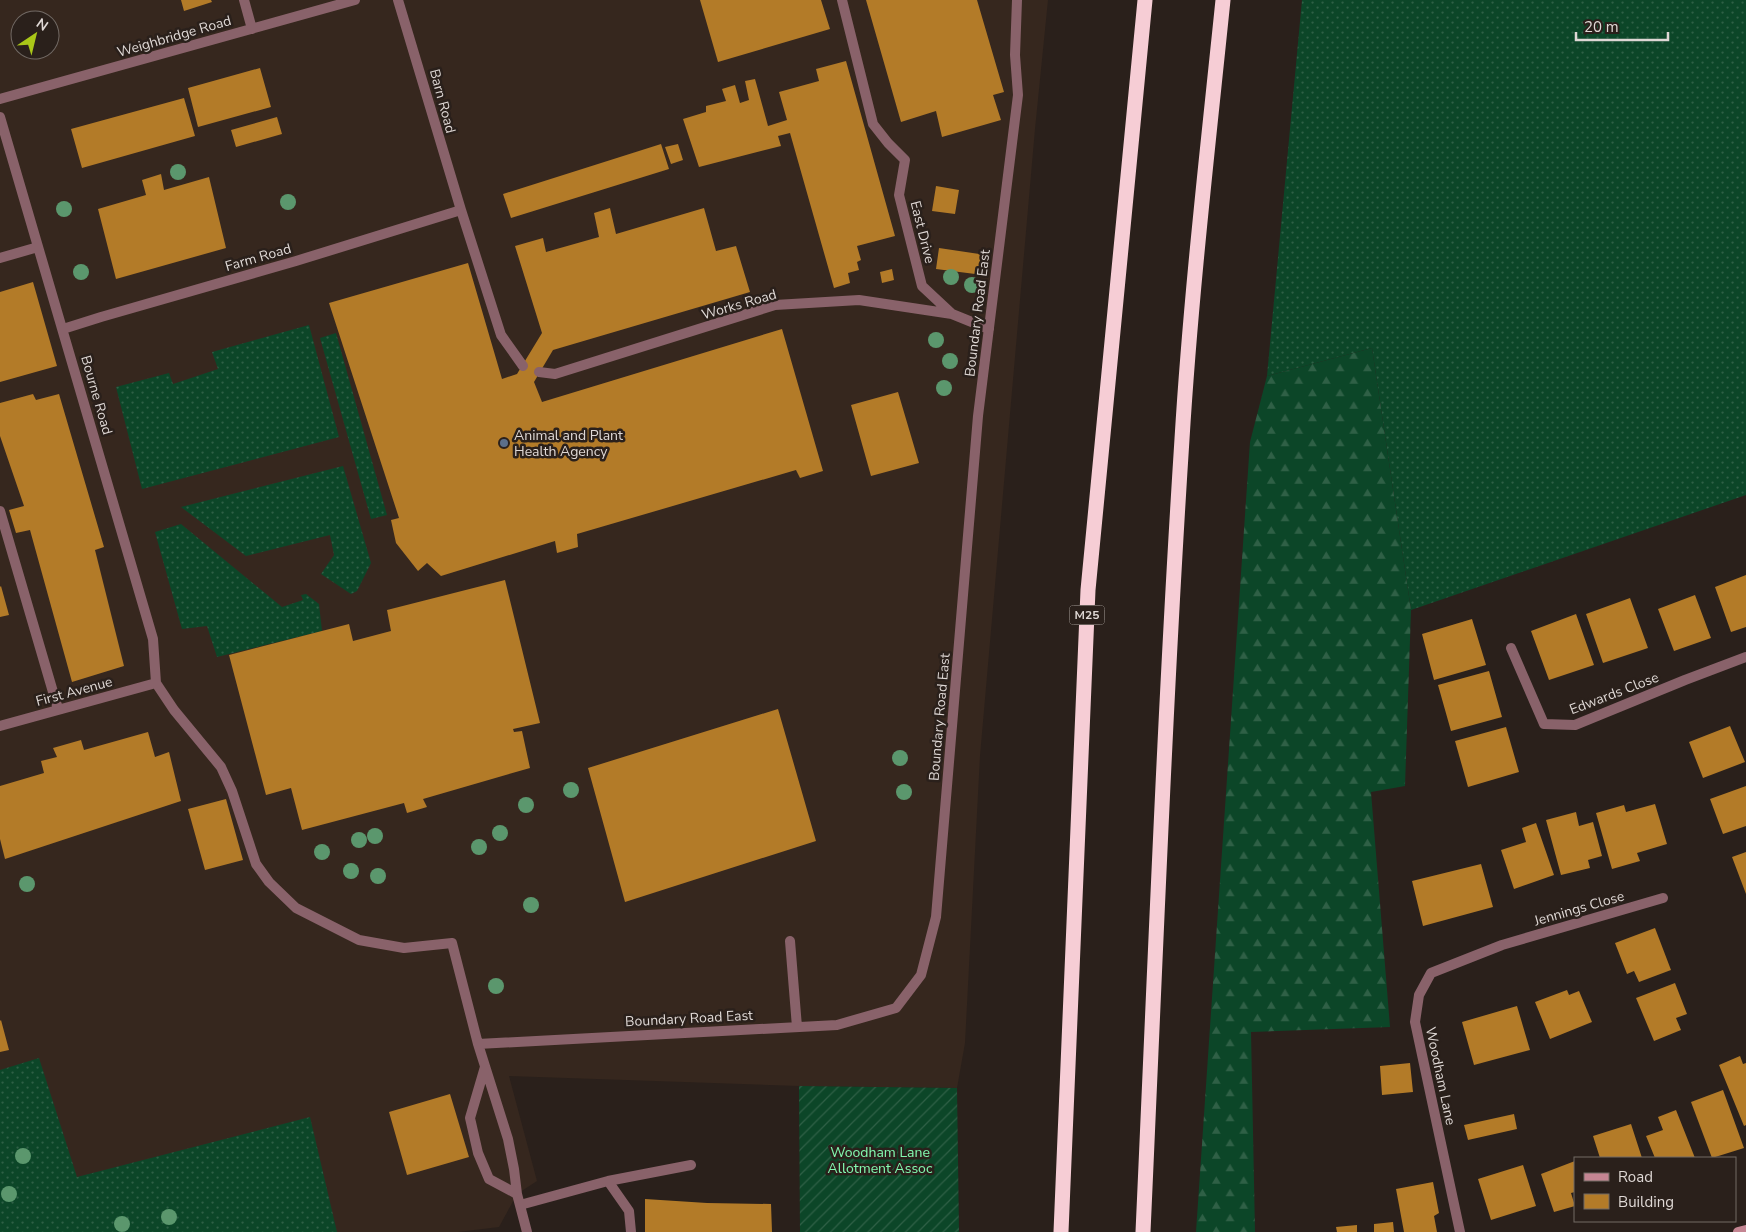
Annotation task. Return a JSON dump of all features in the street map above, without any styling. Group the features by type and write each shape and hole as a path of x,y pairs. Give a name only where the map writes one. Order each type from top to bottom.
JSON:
{"highway":[{"name":"M25","path":"1061,1232 1088,590 1145,0"},
{"path":"1143,1232 1182,436 1199,235 1223,0"}],"main road":[{"path":"1738,1232 1746,1230"}],"street":[{"path":"244,0 252,28"},
{"name":"Weighbridge Road","path":"0,99 355,0"},
{"name":"Barn Road","path":"398,0 461,210"},
{"name":"East Drive","path":"842,0 873,124 905,160 899,195 922,286 952,314 989,328"},
{"name":"Boundary Road East","path":"478,1044 837,1025 896,1008 921,975 936,916 978,416 1018,95 1015,55 1017,0"},
{"name":"Bourne Road","path":"0,117 153,639 156,683"},
{"path":"461,210 501,335 523,366"},
{"name":"Farm Road","path":"63,329 101,316 296,261 461,210"},
{"path":"0,258 38,247"},
{"name":"Works Road","path":"539,372 554,374 775,305 859,300 952,314"},
{"path":"0,511 58,710"},
{"name":"Edwards Close","path":"1511,648 1544,724 1576,725 1685,680 1745,660"},
{"path":"156,683 174,710 221,767 232,791 256,864 270,882 296,908 359,940 404,948 452,943 478,1044 508,1139 517,1194 527,1232"},
{"name":"First Avenue","path":"0,726 156,683"},
{"name":"Jennings Close","path":"1502,945 1663,898"},
{"path":"790,941 797,1026"},
{"name":"Woodham Lane","path":"1460,1232 1415,1022 1419,995 1431,973 1502,945"},
{"path":"485,1067 470,1118 478,1153 489,1179 517,1194"},
{"path":"520,1205 608,1181 691,1165"},
{"path":"608,1181 628,1211 631,1232"}],"shaded area":[{"name":"Animal and Plant Health Agency","path":"0,0 1048,0 980,756 965,1043 957,1088 799,1086 509,1076 537,1181 517,1194 499,1227 458,1232 0,1232"}],"green space":[{"path":"1302,0 1746,0 1746,495 1411,610 1372,348 1267,376"},
{"path":"309,325 339,437 142,489 116,387 169,373 173,384 218,369 212,352"},
{"path":"336,333 387,515 371,519 320,338"},
{"path":"1372,348 1411,610 1405,786 1371,792 1390,1027 1251,1032 1255,1232 1196,1232 1250,442 1267,376"},
{"path":"343,466 371,563 357,591 351,594 321,574 334,555 330,535 246,556 181,507"},
{"path":"181,524 282,607 303,600 301,595 306,594 319,604 322,631 217,657 207,626 182,629 155,532"},
{"path":"39,1058 77,1177 310,1117 337,1232 0,1232 0,1070"},
{"name":"Woodham Lane Allotment Assoc","path":"799,1086 957,1088 959,1232 800,1232"}],"building":[{"path":"181,0 211,0 212,2 184,11"},
{"path":"700,0 821,0 830,29 718,62"},
{"path":"866,0 977,0 1004,92 993,95 1001,120 942,137 936,111 901,122"},
{"path":"846,61 895,236 857,246 861,260 857,262 859,270 848,273 850,283 834,288 790,133 778,136 781,146 699,167 683,119 706,112 706,106 726,101 722,89 735,85 740,103 749,100 745,81 755,79 768,126 787,120 779,92 819,81 816,69"},
{"path":"260,68 271,107 198,127 188,88"},
{"path":"184,98 195,136 82,168 71,129"},
{"path":"277,117 282,134 236,147 231,130"},
{"path":"661,144 669,169 511,218 503,194"},
{"path":"678,144 683,160 671,164 665,147"},
{"path":"161,174 164,190 209,177 226,248 116,279 98,209 146,195 142,180"},
{"path":"936,186 959,190 955,214 932,211"},
{"path":"610,208 616,234 704,208 716,251 736,246 750,292 553,350 534,382 542,402 782,329 823,471 800,478 796,470 577,534 578,547 557,553 555,541 441,576 427,563 418,571 396,543 391,520 399,518 329,303 468,263 502,379 517,374 542,333 515,246 543,238 546,252 599,237 594,213"},
{"path":"939,248 986,255 983,275 936,269"},
{"path":"892,269 894,280 882,283 880,272"},
{"path":"33,282 57,366 0,382 0,292"},
{"path":"898,392 919,463 871,476 851,405"},
{"path":"33,394 36,400 59,394 104,547 95,550 124,666 72,682 30,530 16,533 9,510 24,506 0,436 0,403"},
{"path":"1746,575 1746,627 1731,632 1715,587"},
{"path":"505,580 540,723 513,729 514,732 522,731 530,768 423,799 427,807 407,813 404,803 302,830 291,788 266,795 229,655 349,624 353,641 391,631 387,610"},
{"path":"0,587 9,615 0,617"},
{"path":"1695,595 1711,638 1674,651 1658,609"},
{"path":"1630,598 1648,648 1603,663 1586,614"},
{"path":"1576,614 1594,665 1549,680 1531,631"},
{"path":"1472,619 1486,665 1434,680 1422,634"},
{"path":"1489,671 1502,717 1451,731 1438,685"},
{"path":"778,709 816,841 625,902 588,768"},
{"path":"1730,726 1745,762 1703,778 1689,742"},
{"path":"1506,727 1519,772 1468,787 1455,741"},
{"path":"148,732 155,757 169,752 181,801 5,859 0,839 0,786 44,773 41,761 57,757 53,748 81,740 84,750"},
{"path":"1746,786 1746,826 1723,834 1710,799"},
{"path":"226,799 243,860 205,870 188,809"},
{"path":"1655,804 1667,844 1637,853 1640,861 1612,869 1596,813 1624,805 1626,812"},
{"path":"1576,812 1579,826 1593,822 1602,856 1588,860 1590,868 1561,875 1546,820"},
{"path":"1536,823 1554,875 1514,889 1501,850 1526,842 1522,828"},
{"path":"1746,852 1746,894 1732,857"},
{"path":"1481,864 1493,907 1423,926 1412,881"},
{"path":"1655,928 1671,970 1639,982 1634,971 1627,974 1615,943"},
{"path":"1675,983 1687,1014 1676,1018 1681,1030 1654,1041 1636,998"},
{"path":"1567,990 1569,995 1579,991 1592,1022 1550,1039 1535,1002"},
{"path":"1517,1006 1530,1050 1474,1065 1462,1022"},
{"path":"0,1021 9,1050 0,1052"},
{"path":"1740,1056 1743,1064 1746,1063 1746,1125 1744,1126 1719,1065"},
{"path":"1410,1063 1413,1092 1382,1095 1380,1066"},
{"path":"1723,1090 1744,1148 1712,1157 1691,1102"},
{"path":"450,1094 469,1157 407,1175 389,1112"},
{"path":"1676,1110 1695,1157 1655,1157 1646,1136 1663,1130 1658,1117"},
{"path":"1514,1114 1517,1129 1468,1140 1464,1125"},
{"path":"1631,1124 1642,1157 1600,1157 1593,1136"},
{"path":"1574,1161 1574,1192 1571,1193 1574,1206 1554,1212 1541,1174"},
{"path":"1523,1165 1536,1206 1491,1220 1478,1179"},
{"path":"1433,1182 1439,1213 1434,1216 1437,1232 1404,1232 1396,1189"},
{"path":"645,1199 707,1203 771,1204 772,1232 645,1232"},
{"path":"1393,1222 1394,1232 1374,1232 1374,1224"},
{"path":"1357,1225 1357,1232 1337,1232 1336,1227"}],"place":[{"name":"Animal and Plant Health Agency","path":"504,443"}]}
